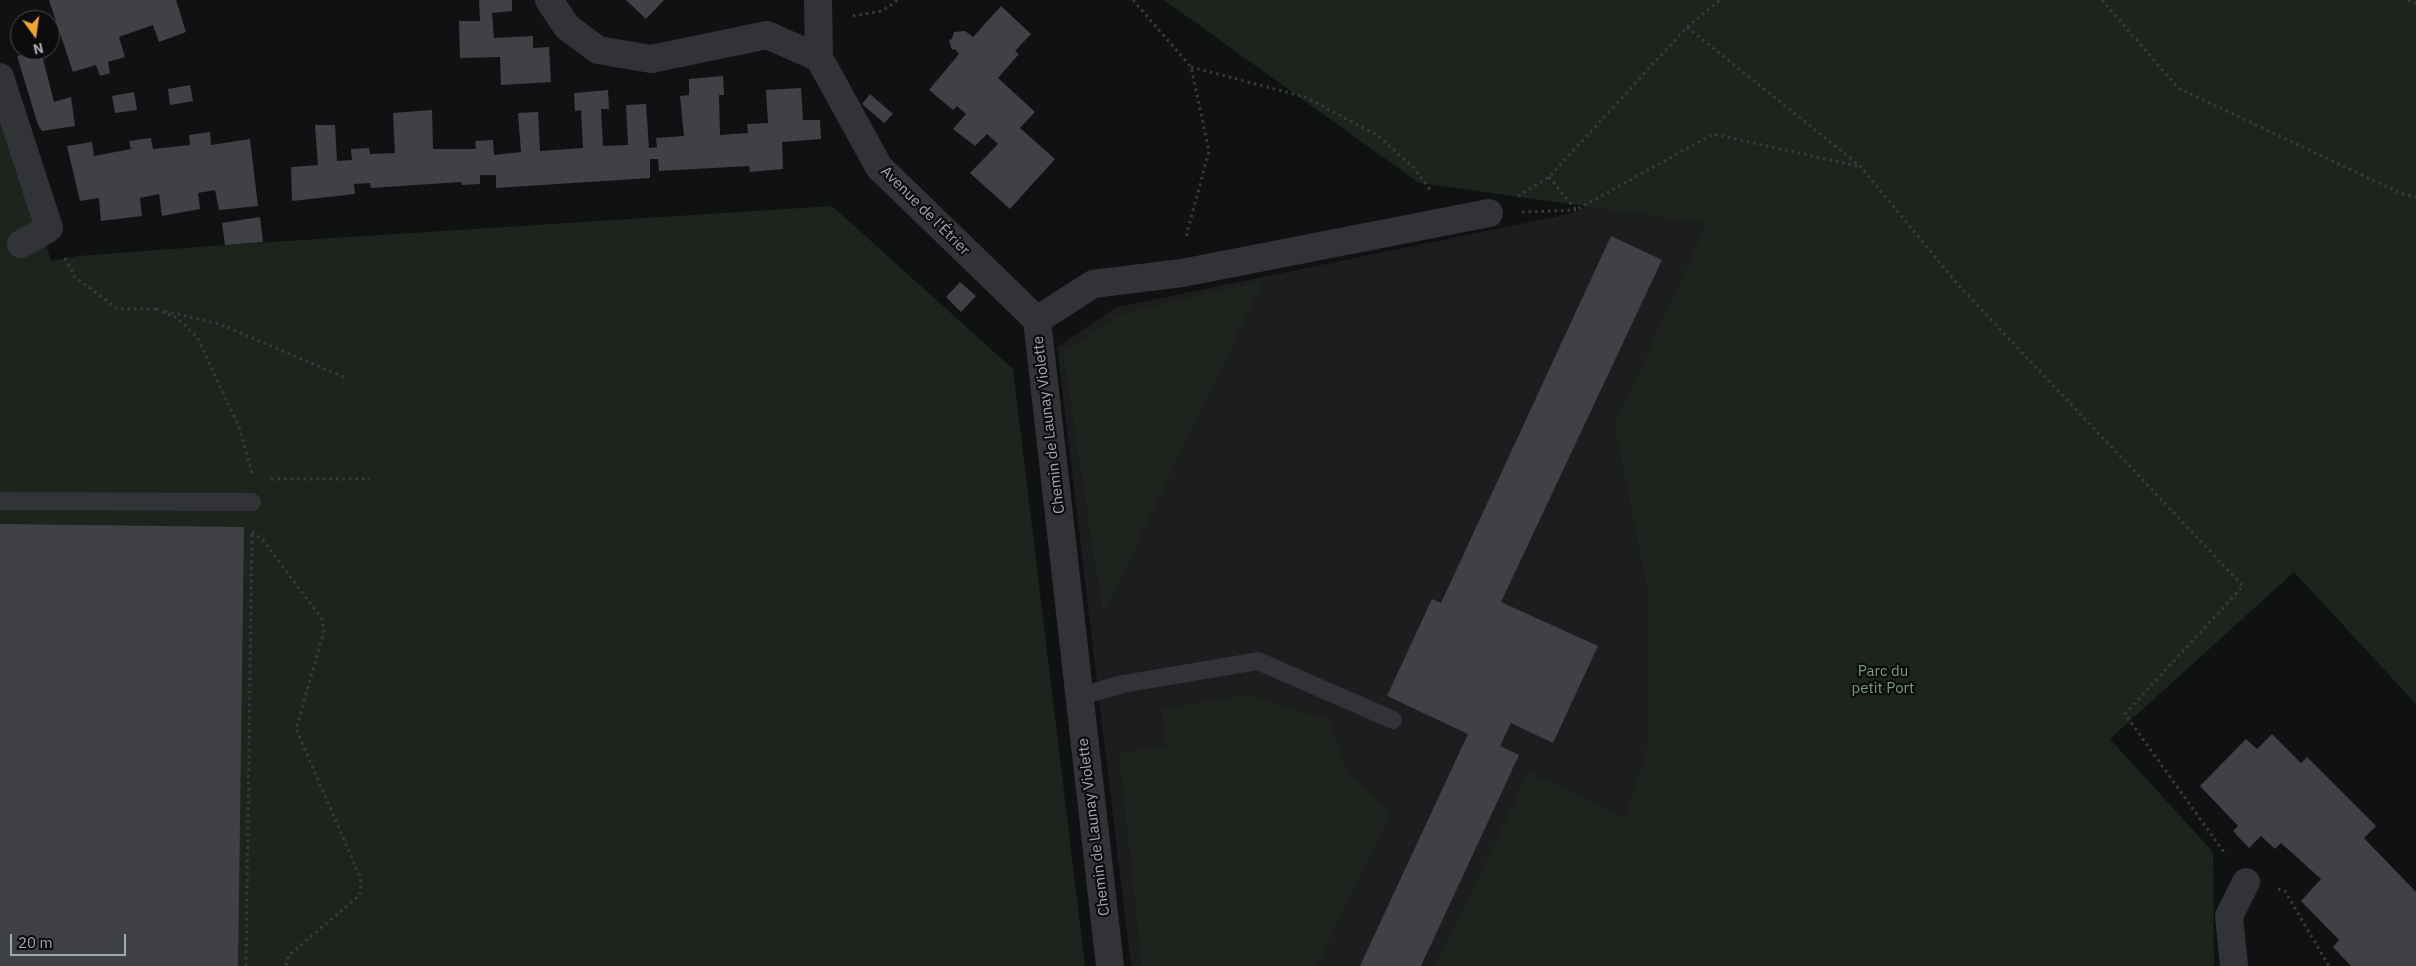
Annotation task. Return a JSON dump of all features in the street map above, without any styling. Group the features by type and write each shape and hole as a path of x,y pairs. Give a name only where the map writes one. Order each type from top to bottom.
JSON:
{"street":[{"path":"549,0 567,27 598,50 650,59 767,35 819,58"},
{"name":"Avenue de l'Étrier","path":"818,0 819,58 879,168 1037,320"},
{"path":"0,77 49,228 22,244"},
{"name":"Chemin de Launay Violette","path":"1110,966 1037,320 1093,284 1182,273 1489,213"},
{"path":"2234,966 2229,916 2246,882"}],"lane":[{"path":"0,501 252,502"},
{"path":"1080,696 1123,684 1258,660 1392,720"}],"path":[{"path":"882,11 898,0"},
{"path":"1133,0 1192,67 1209,150 1184,241 1182,273"},
{"path":"1576,210 1550,177 1687,27 1720,0"},
{"path":"2102,0 2178,88 2400,193 2416,196"},
{"path":"2408,0 2416,3"},
{"path":"1687,27 1860,166 1960,287 2243,586 2125,714 2246,882 2284,891 2329,966"},
{"path":"1192,67 1305,97 1377,135 1414,168 1454,220"},
{"path":"1489,213 1576,210 1713,134 1860,166"},
{"path":"49,228 75,277 118,309 156,309 219,324 346,378"},
{"path":"156,309 177,318 197,337 239,426 252,467 252,502"},
{"path":"252,478 370,479"},
{"path":"246,966 252,531 263,540 322,619 324,631 296,730 361,879 360,895 289,955 286,966"}],"shaded area":[{"path":"1713,151 2090,724 2212,966 1131,966 1057,347 1117,307 1569,214"}],"green space":[{"name":"Parc du petit Port","path":"1164,0 2416,0 2416,704 2294,572 2110,739 2213,852 2214,966 1436,966 1529,772 1625,819 1648,743 1648,593 1615,425 1707,223 1419,183"},
{"path":"0,101 51,261 78,256 225,245 832,206 1013,369 1085,966 0,966"},
{"path":"1263,281 1103,614 1063,352 1121,314"},
{"path":"1247,695 1330,720 1347,772 1389,811 1388,817 1317,966 1142,966 1119,753 1165,746 1161,709"}],"building":[{"path":"49,0 176,0 186,32 159,42 153,25 119,37 125,57 108,62 110,73 100,76 96,65 73,72 60,33 60,10 52,10"},
{"path":"479,0 512,0 512,11 492,13 494,38 533,36 533,48 549,47 551,82 501,85 500,57 460,58 459,21 480,21"},
{"path":"626,0 664,0 646,19"},
{"path":"1001,6 1031,34 1015,51 1019,54 998,78 1035,112 1020,128 1055,159 1010,209 970,173 998,144 987,134 975,146 953,129 966,114 957,106 953,110 929,90 959,54 955,49 952,50 949,40 952,39 954,32 965,31 973,37"},
{"path":"18,60 43,60 54,102 71,97 75,126 42,131 38,125"},
{"path":"723,76 724,95 719,95 720,135 748,133 747,124 768,123 766,90 801,88 803,120 820,120 821,139 782,142 783,169 750,172 749,166 659,171 658,159 650,159 650,178 496,188 496,175 480,175 480,184 462,185 461,182 371,188 370,183 354,184 355,194 292,201 291,167 318,165 315,125 335,125 337,161 352,160 351,149 369,148 370,154 395,153 393,113 432,110 433,149 476,149 475,141 493,140 494,155 521,152 518,113 538,112 540,151 583,148 581,110 575,111 574,93 608,90 609,109 601,109 603,146 628,145 626,105 646,104 649,148 657,147 656,138 684,136 680,96 689,95 689,79"},
{"path":"190,85 193,101 170,105 168,89"},
{"path":"134,92 137,110 115,113 112,96"},
{"path":"870,94 893,114 884,123 862,104"},
{"path":"210,132 211,145 250,139 258,206 219,210 215,190 198,193 200,209 162,216 159,194 140,198 142,216 101,221 99,198 80,201 67,146 92,142 94,156 131,149 129,141 151,138 153,149 190,145 189,135"},
{"path":"260,217 263,242 225,245 222,223"},
{"path":"1611,236 1662,260 1501,602 1598,646 1553,743 1511,723 1500,746 1519,755 1421,966 1360,966 1468,734 1387,696 1432,599 1441,603"},
{"path":"960,282 976,296 961,312 946,297"},
{"path":"0,524 244,527 238,966 0,966"},
{"path":"2272,734 2301,763 2307,757 2376,826 2364,838 2416,892 2416,966 2351,966 2333,947 2339,940 2301,901 2321,879 2281,843 2275,849 2261,836 2249,848 2233,831 2238,826 2200,786 2246,739 2257,749"}]}
